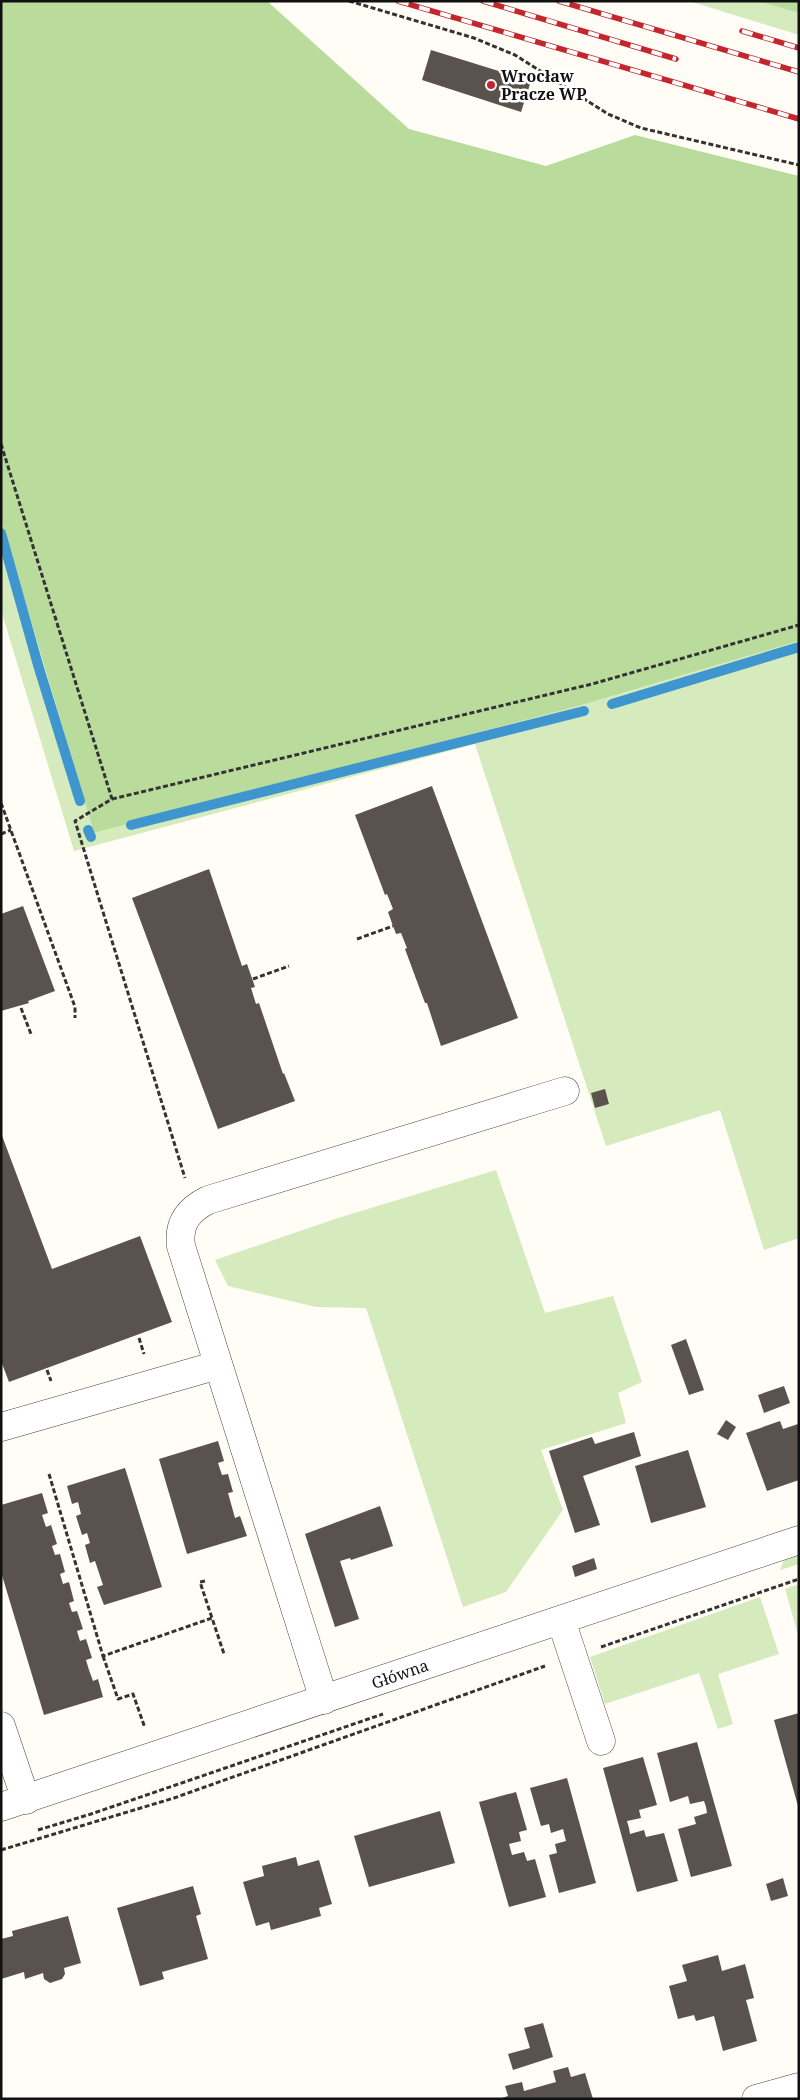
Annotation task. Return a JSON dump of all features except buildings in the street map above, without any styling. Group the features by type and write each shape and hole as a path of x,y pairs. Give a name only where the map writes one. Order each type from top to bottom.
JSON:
{"street":[{"path":"324,1700 181,1246 181,1227 188,1214 208,1200 565,1090"},
{"path":"1,1427 218,1365"},
{"name":"Główna","path":"14,1803 799,1540"},
{"path":"561,1620 601,1741"},
{"path":"3,1735 14,1803"},
{"path":"756,2099 799,2087"}],"path":[{"path":"349,1 474,38 515,55 575,91 608,114 641,128 799,165"},
{"path":"1,444 112,799"},
{"path":"195,1209 74,821 112,799 592,684 799,625"},
{"path":"1,804 75,1007 75,1018"},
{"path":"1,834 11,830"},
{"path":"357,939 393,926"},
{"path":"253,980 289,966"},
{"path":"21,1008 31,1034"},
{"path":"49,1474 103,1656 118,1699 134,1694 146,1729"},
{"path":"1,1850 174,1798 573,1656 799,1580"},
{"path":"205,1581 200,1582 224,1654"},
{"path":"103,1656 212,1618"}],"green space":[{"path":"1,1 267,1 409,129 546,166 635,135 799,176 799,641 575,707 94,833 1,520"},
{"path":"689,1 758,1 799,13 799,35"},
{"path":"758,1 799,1 799,13"},
{"path":"1,520 94,833 575,707 799,641 799,1238 764,1250 720,1110 606,1146 475,744 74,851 1,610"},
{"path":"496,1170 545,1313 613,1296 642,1382 618,1393 626,1423 541,1450 563,1510 506,1592 463,1607 366,1308 316,1307 228,1286 215,1260 338,1218"},
{"path":"799,1555 799,1564 780,1570 784,1560"},
{"path":"799,1584 799,1630 797,1631 785,1589"},
{"path":"760,1597 779,1654 718,1674 733,1724 718,1729 699,1673 605,1704 590,1657"}],"waterway":[{"path":"1,533 38,665 80,801"},
{"path":"612,704 799,647"},
{"path":"131,825 584,711"},
{"path":"88,830 91,837"}],"railway":[{"path":"398,1 799,119"},
{"path":"483,1 676,59"},
{"path":"559,1 799,72"},
{"path":"742,31 799,48"}],"place":[{"name":"Wrocław Pracze WP","path":"491,85"}]}
